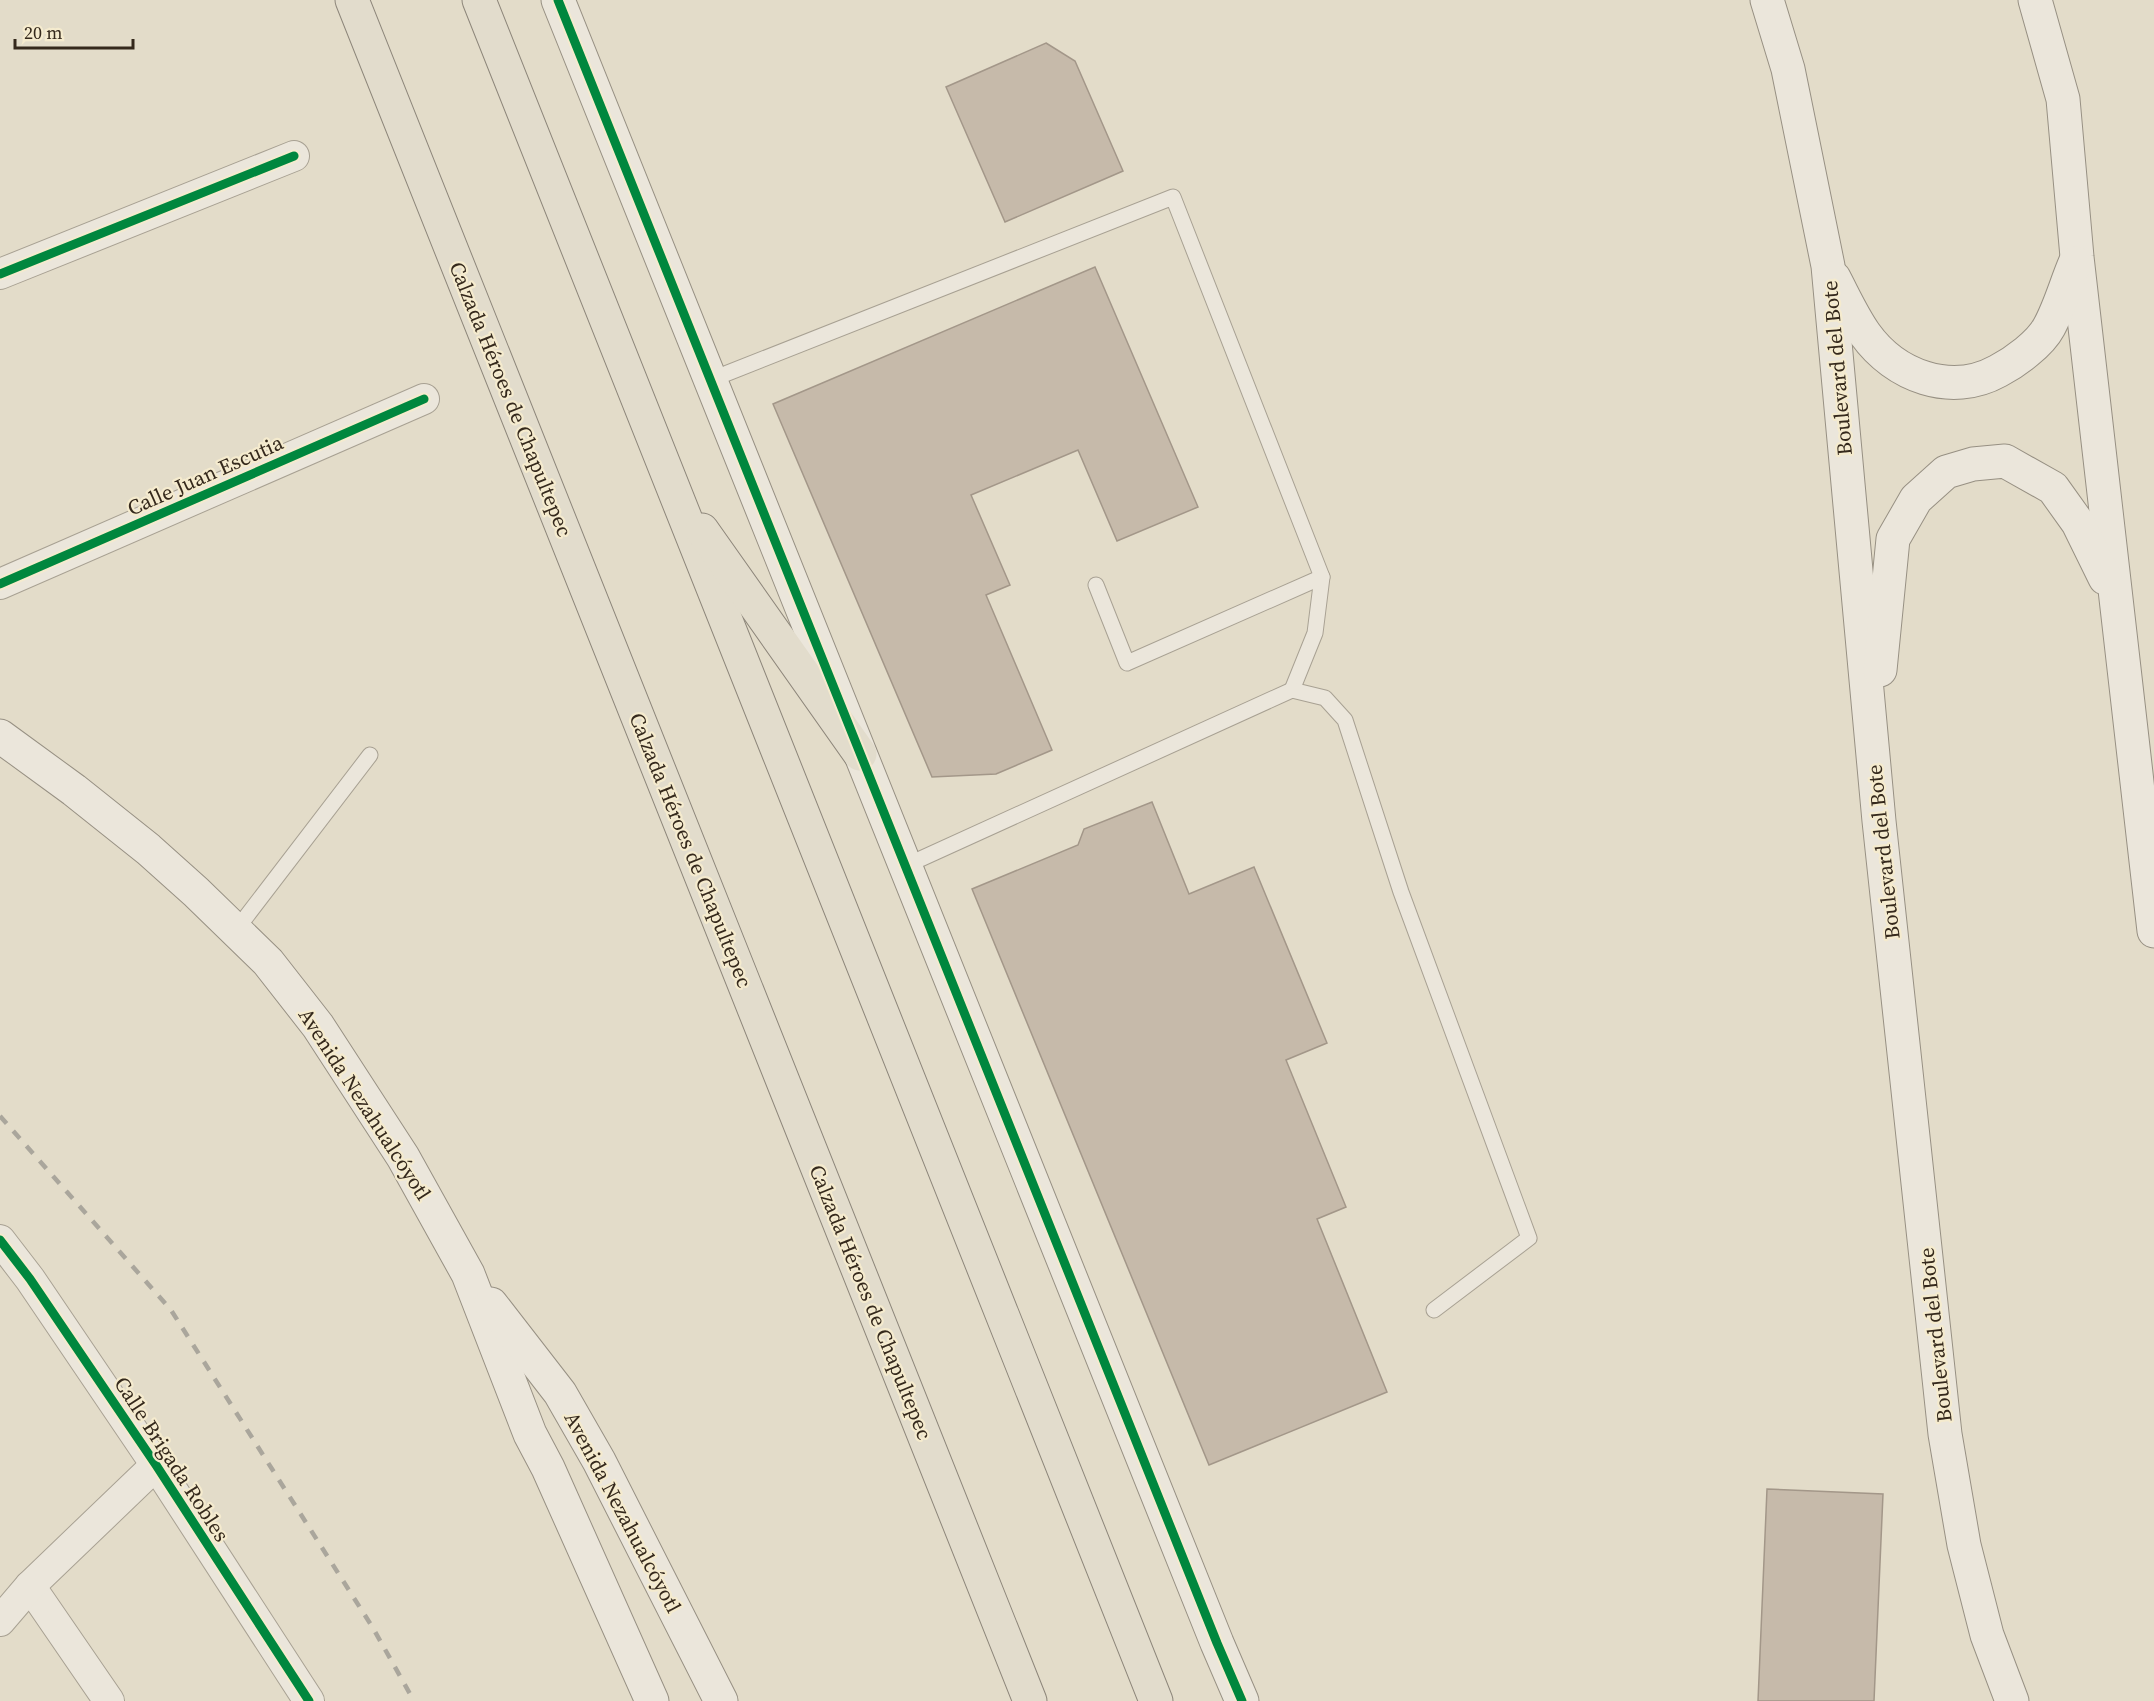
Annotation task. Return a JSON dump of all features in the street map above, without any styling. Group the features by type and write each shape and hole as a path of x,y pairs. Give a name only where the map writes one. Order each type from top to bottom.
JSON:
{"main road":[{"name":"Calzada Héroes de Chapultepec","path":"352,0 1030,1701"},
{"path":"479,0 1156,1701"},
{"path":"558,0 1212,1632 1242,1701"},
{"name":"Boulevard del Bote","path":"1767,0 1788,69 1828,266 1879,821 1945,1434 1964,1545 1987,1635 2012,1701"},
{"path":"2035,0 2063,99 2077,257 2115,598 2141,817 2150,858 2154,931"},
{"path":"1828,266 1864,333 1878,351 1910,374 1932,382 1961,383 1987,377 2019,360 2049,329 2077,257"},
{"path":"1872,745 1893,539 1916,499 1946,472 1974,464 2005,461 2053,488 2078,524 2115,598"},
{"path":"671,486 860,754"},
{"name":"Avenida Nezahualcóyotl","path":"0,736 74,790 148,849 268,962 318,1026 403,1157 468,1274 530,1434 548,1468 652,1701"},
{"path":"2141,817 2154,754"},
{"name":"Avenida Nezahualcóyotl","path":"468,1274 560,1393 599,1461 722,1701"},
{"path":"1987,1635 1993,1701"}],"street":[{"path":"0,274 294,156"},
{"name":"Calle Juan Escutia","path":"0,584 424,399"},
{"name":"Calle Brigada Robles","path":"0,1240 30,1279 156,1465 309,1701"},
{"path":"109,1701 11,1599 156,1465"}],"lane":[{"path":"710,380 1173,197 1322,577 1314,633 1292,690"},
{"path":"1096,585 1127,663 1322,577"},
{"path":"905,866 1292,690 1325,698 1345,720 1401,892 1529,1238 1434,1310"},
{"path":"236,930 370,755"}],"building":[{"path":"1046,43 1075,61 1123,171 1005,222 946,87"},
{"path":"1095,267 1198,507 1117,541 1078,450 971,495 1010,585 986,595 1052,750 996,774 932,777 773,404"},
{"path":"1152,802 1189,894 1254,867 1327,1043 1286,1060 1346,1207 1317,1219 1387,1392 1209,1465 972,889 1078,845 1084,829"},
{"path":"1767,1489 1883,1494 1874,1701 1758,1701"}],"railway":[{"path":"0,1116 171,1310 373,1628 414,1701"}],"cycle path":[{"path":"558,0 1242,1701"},
{"path":"0,274 294,156"},
{"path":"0,584 424,399"},
{"path":"0,1240 30,1279 156,1465 309,1701"}]}
